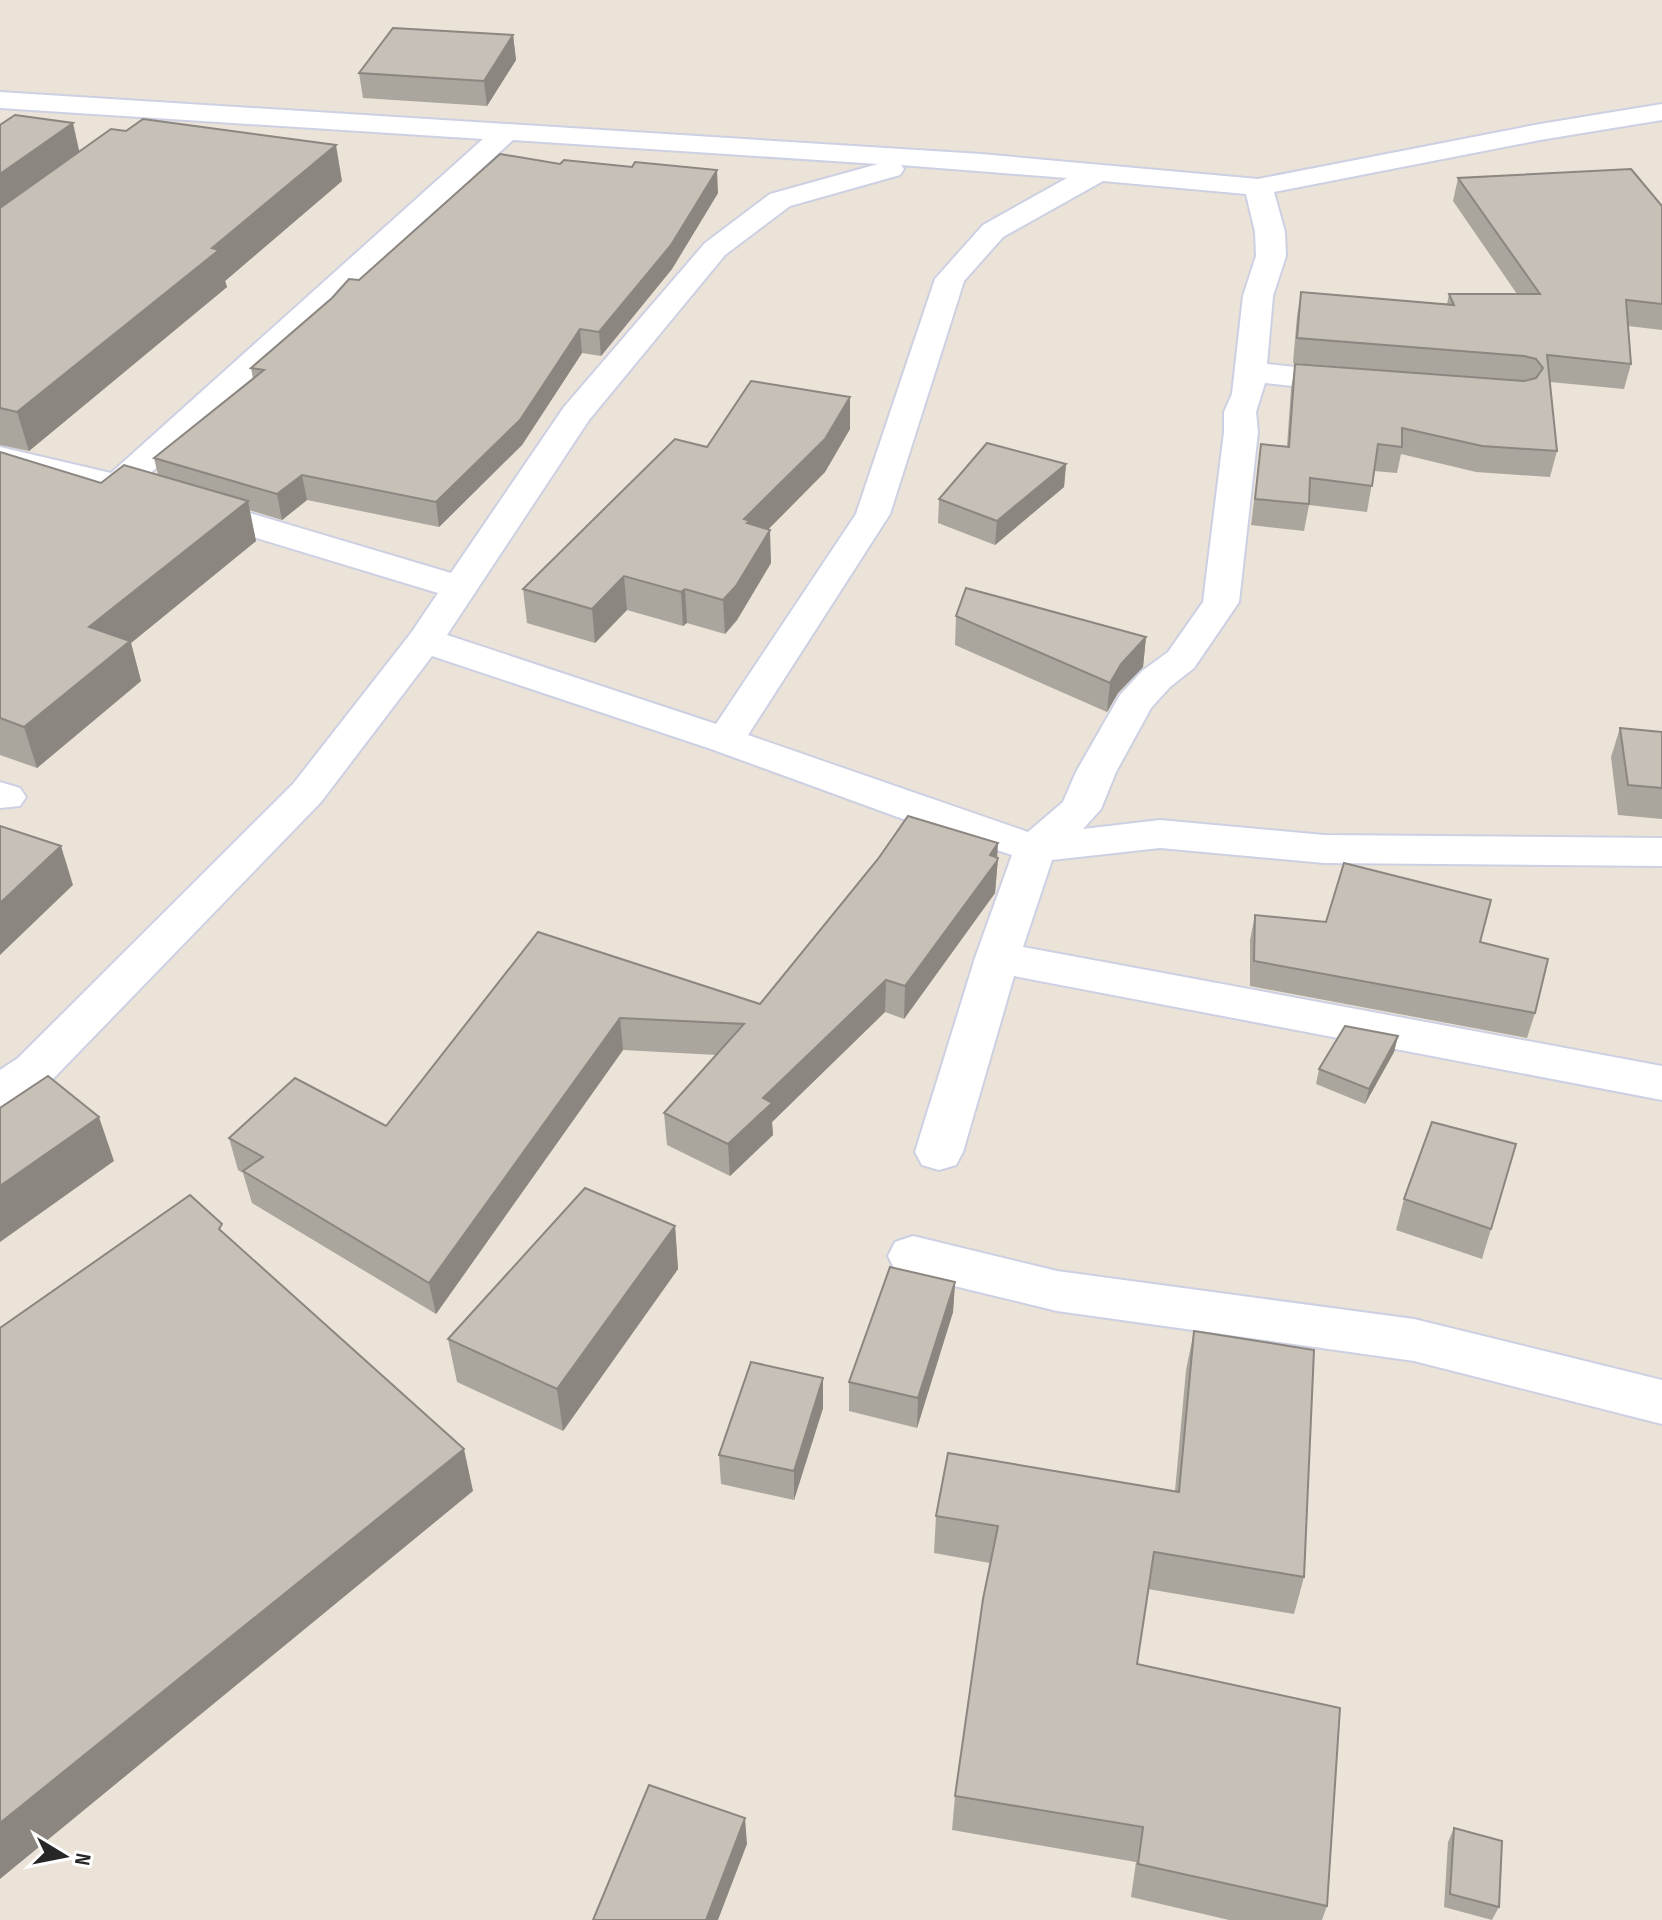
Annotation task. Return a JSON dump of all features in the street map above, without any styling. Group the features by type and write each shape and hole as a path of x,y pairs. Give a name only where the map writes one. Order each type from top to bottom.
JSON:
{"street":[{"path":"0,100 920,161 981,162 1258,187 1540,132 1662,112"},
{"path":"142,131 168,112"},
{"path":"118,485 505,133"},
{"path":"0,1093 34,1070 307,793 425,640 576,414 715,249 780,200 920,161"},
{"path":"725,740 873,514 950,279 993,231 1097,173"},
{"path":"939,1152 997,958 1035,848 1081,809 1096,772 1134,703 1156,679 1181,660 1221,602 1241,432 1240,412 1248,394 1258,296 1271,256 1270,232 1258,187"},
{"path":"1251,372 1385,385"},
{"path":"0,457 118,485 458,587"},
{"path":"425,640 498,669 725,740 953,825 1035,848 1160,834 1324,849 1662,852"},
{"path":"997,958 1662,1083"},
{"path":"913,1256 1057,1291 1414,1340 1662,1402"}],"building":[{"path":"393,28 513,35 484,81 359,73"},
{"path":"15,115 73,123 0,174 0,125"},
{"path":"143,119 336,145 212,248 219,250 17,412 0,408 0,208 111,129 126,131"},
{"path":"500,154 560,164 564,160 632,167 635,162 717,170 671,245 599,332 580,329 520,420 436,502 302,475 277,494 154,458 264,370 251,368 332,298 349,279 359,280"},
{"path":"1631,169 1662,206 1662,304 1626,300 1631,364 1547,355 1557,451 1482,446 1402,428 1402,447 1378,444 1372,486 1310,478 1309,504 1255,499 1261,444 1289,447 1295,364 1524,381 1536,378 1543,368 1536,359 1524,356 1297,338 1301,292 1454,305 1449,294 1540,294 1458,178"},
{"path":"751,381 850,397 825,439 744,519 750,521 747,523 770,530 736,586 723,600 624,576 592,609 523,589 675,439 707,447"},
{"path":"987,443 1066,464 997,521 939,499"},
{"path":"0,452 101,483 124,465 248,501 89,627 130,641 24,727 0,718"},
{"path":"966,588 1146,637 1121,664 1110,683 956,616"},
{"path":"1620,728 1662,732 1662,788 1628,785"},
{"path":"908,816 998,843 990,855 998,858 997,861 905,986 886,980 763,1098 772,1103 728,1144 664,1113 744,1024 620,1018 429,1283 243,1171 263,1157 229,1138 295,1078 386,1126 538,932 760,1004 878,859"},
{"path":"0,826 61,846 0,903"},
{"path":"1344,863 1491,900 1480,942 1548,959 1535,1013 1254,961 1255,915 1326,922"},
{"path":"1345,1026 1398,1036 1369,1089 1319,1069"},
{"path":"48,1076 99,1117 0,1186 0,1108"},
{"path":"1432,1122 1516,1144 1491,1229 1404,1199"},
{"path":"585,1188 675,1226 557,1389 448,1339"},
{"path":"190,1195 222,1224 219,1229 464,1449 0,1823 0,1328"},
{"path":"890,1267 955,1282 918,1398 849,1382"},
{"path":"1194,1331 1314,1350 1304,1577 1154,1552 1137,1664 1340,1708 1327,1906 1138,1864 1143,1827 955,1796 983,1599 998,1526 936,1516 948,1453 1179,1492"},
{"path":"751,1362 823,1378 794,1471 719,1455"},
{"path":"649,1785 745,1818 706,1920 593,1920"},
{"path":"1454,1828 1502,1841 1499,1907 1450,1894"}]}
